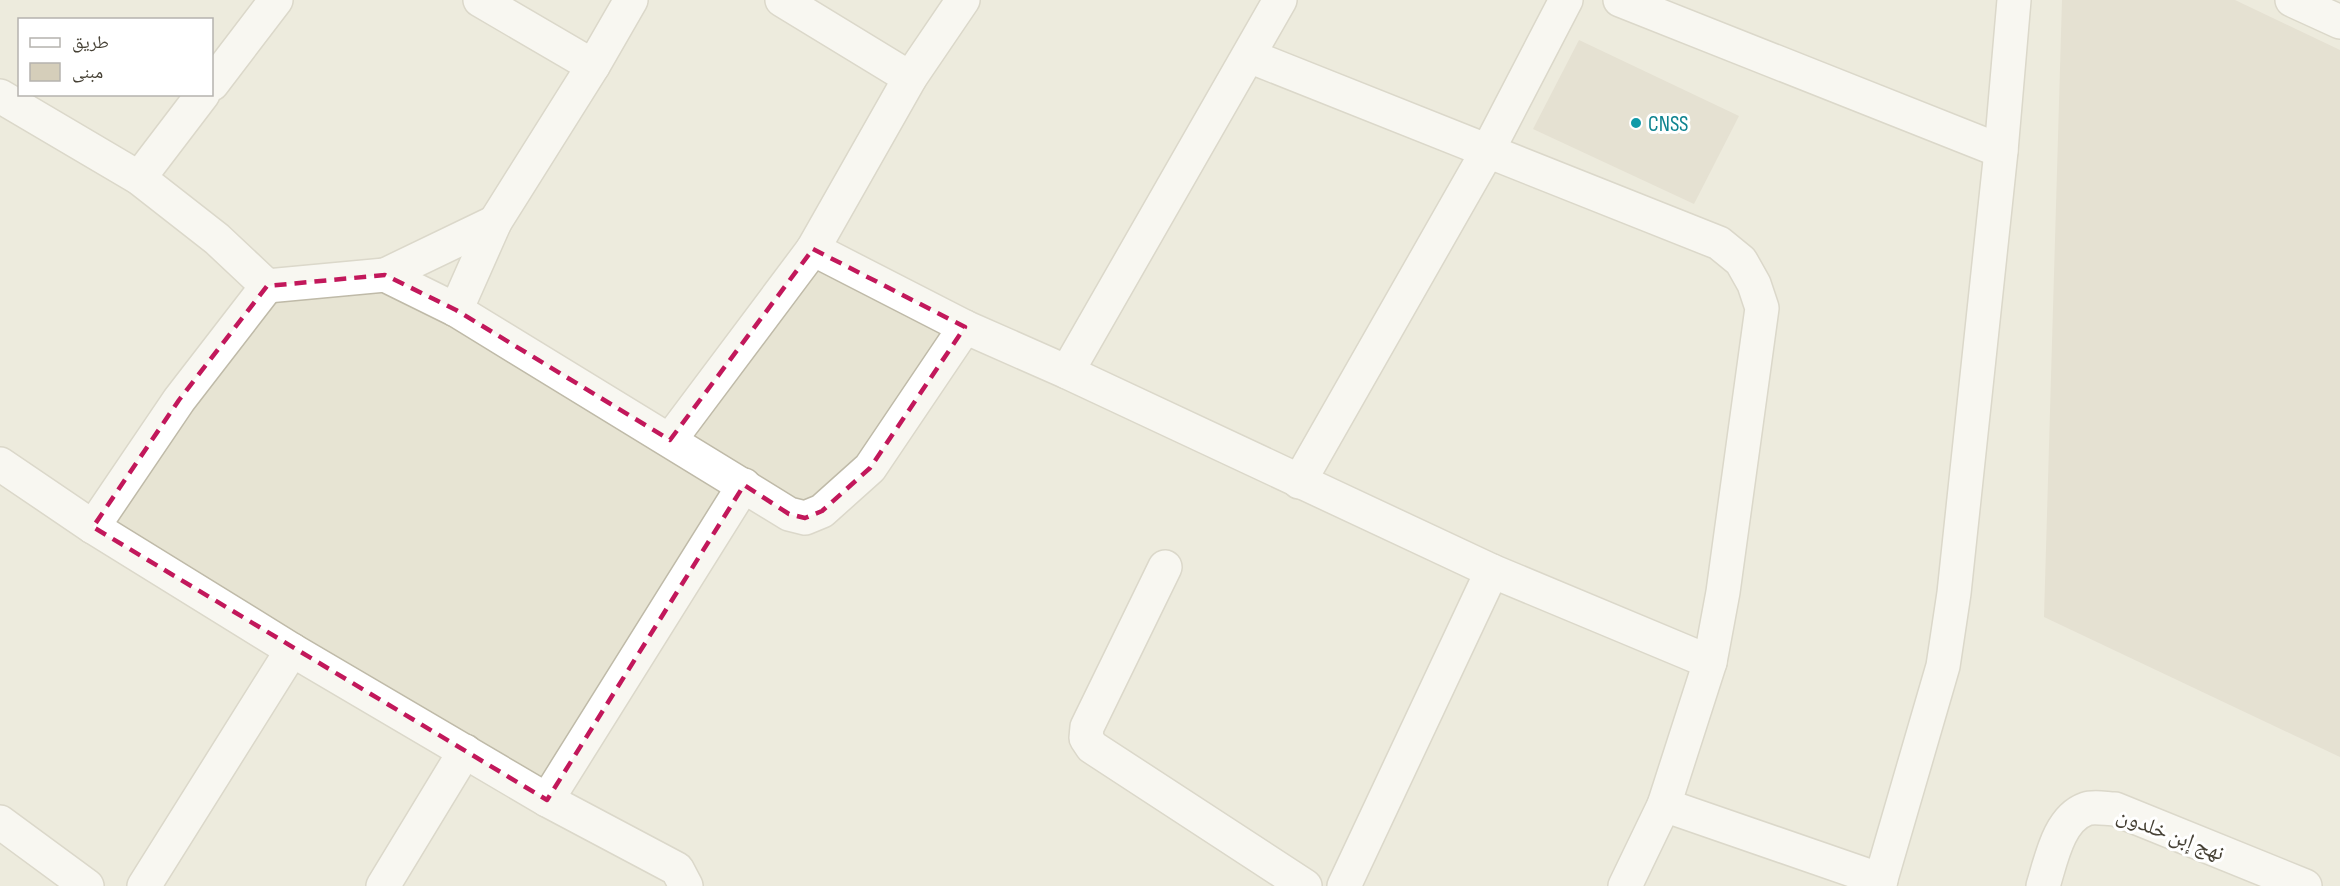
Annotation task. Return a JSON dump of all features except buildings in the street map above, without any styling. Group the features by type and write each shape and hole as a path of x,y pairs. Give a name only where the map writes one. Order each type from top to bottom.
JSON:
{"street":[{"path":"213,83 276,0"},
{"path":"480,0 593,66"},
{"path":"456,310 495,222 593,66 631,0"},
{"path":"782,0 910,78"},
{"path":"670,440 813,249 910,78 963,0"},
{"path":"1067,372 1280,0"},
{"path":"1299,482 1487,152 1566,0"},
{"path":"1620,0 2001,151"},
{"path":"1664,805 1880,883 1943,666 1954,593 2001,151 2014,0"},
{"path":"2292,0 2331,12"},
{"path":"1249,56 1719,243 1741,261 1754,284 1762,308 1757,351 1723,592 1710,662 1664,805 1625,886"},
{"path":"0,96 139,178 217,239 267,286"},
{"path":"139,178 201,96"},
{"path":"93,527 179,400 267,286 385,275 495,222"},
{"path":"813,249 965,327 1067,372 1492,571 1710,662"},
{"path":"385,275 456,310 744,484 789,514 805,518 822,511 870,468 965,327"},
{"path":"0,464 93,527 292,650 547,800 677,868 687,886"},
{"path":"547,800 744,484"},
{"path":"1165,567 1087,728 1086,738 1092,747 1305,886"},
{"path":"1344,886 1492,571"},
{"path":"144,886 292,650"},
{"path":"383,886 465,751"},
{"name":"نهج إبن خلدون","path":"2043,886 2060,837 2072,818 2087,808 2115,809 2305,886"},
{"path":"0,822 87,886"}],"highlighted area":[{"path":"813,249 965,327 870,468 822,511 805,518 789,514 744,485 547,800 93,527 179,400 267,286 385,275 456,310 670,440"}],"shaded area":[{"path":"0,0 2340,0 2340,886 0,886"}],"place":[{"name":"CNSS","path":"1636,123"}]}
